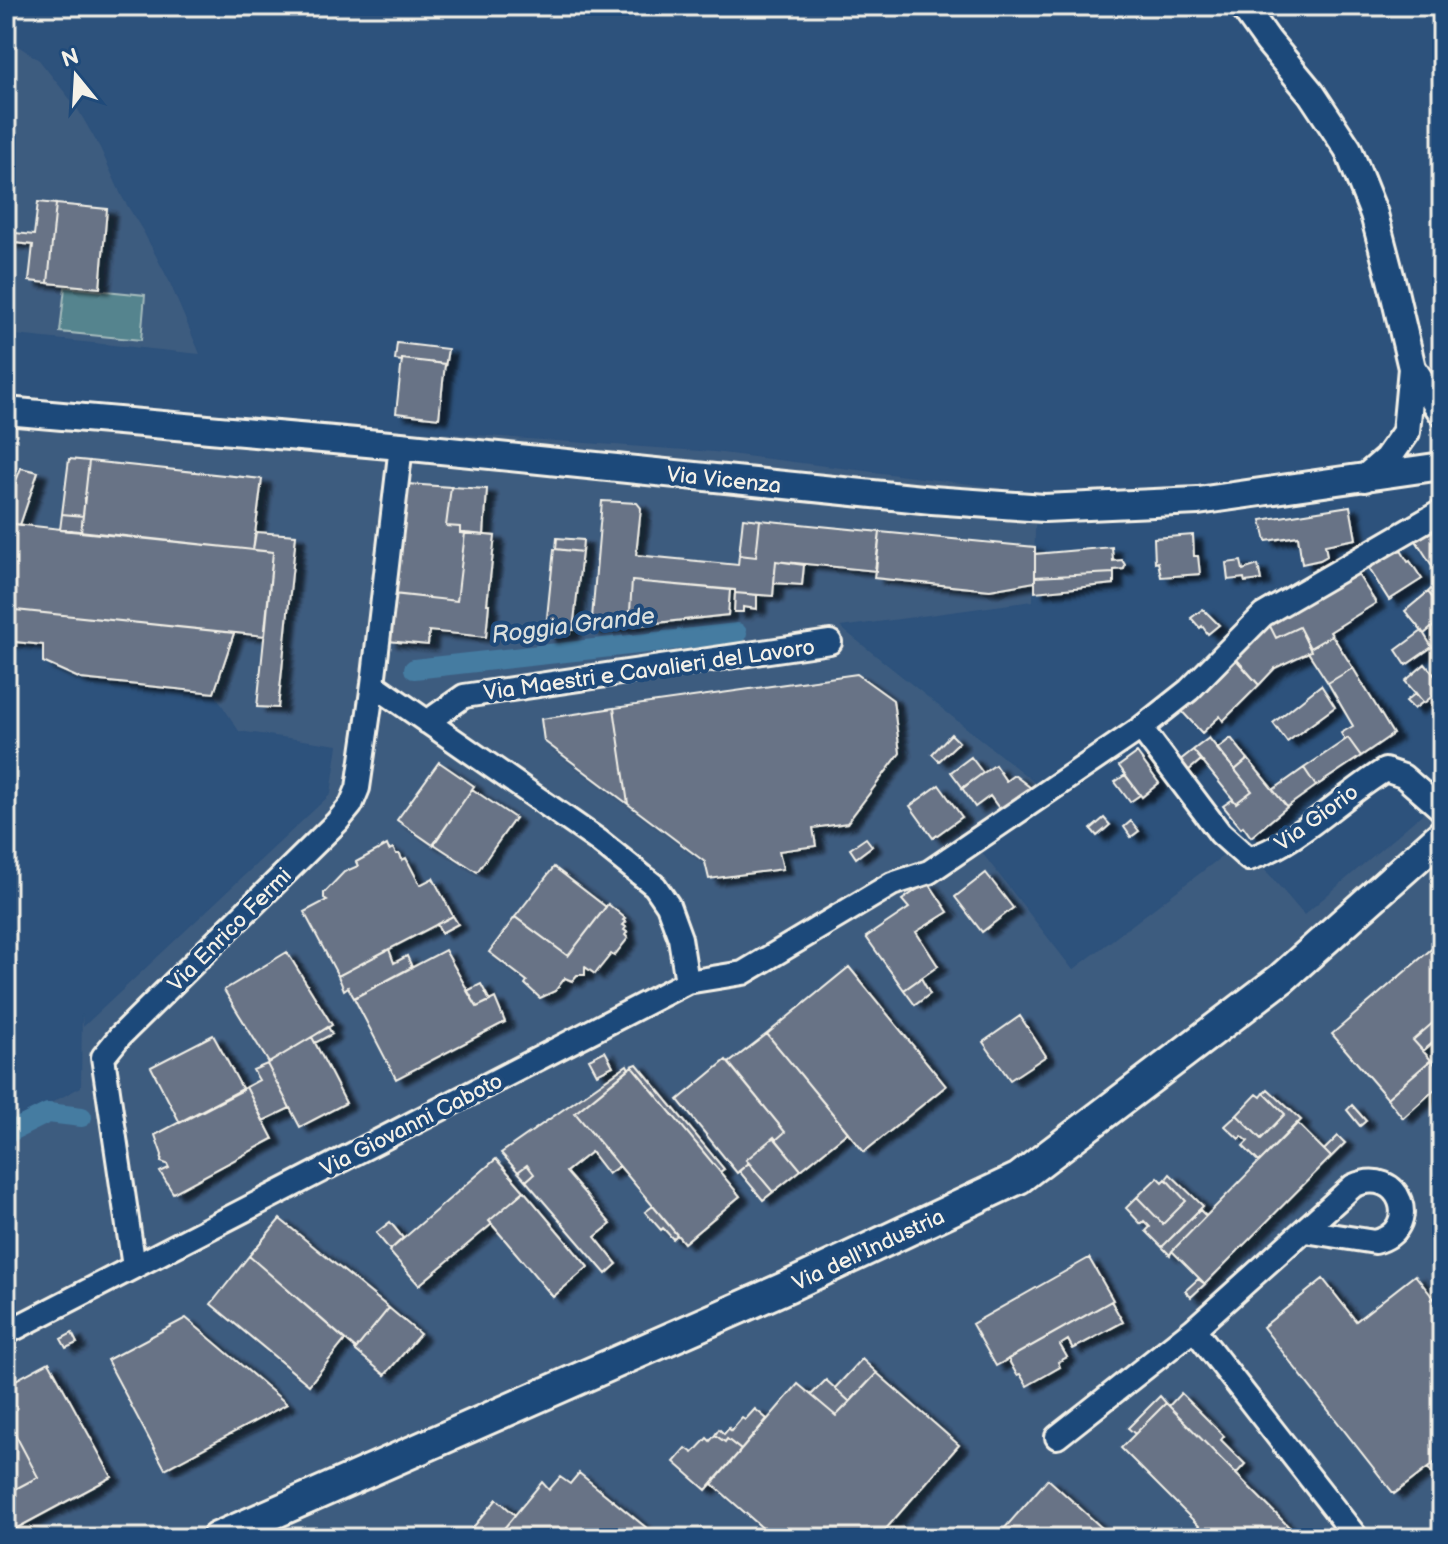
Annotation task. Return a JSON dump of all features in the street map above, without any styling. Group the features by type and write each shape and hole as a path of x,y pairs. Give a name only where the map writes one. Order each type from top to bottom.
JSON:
{"main road":[{"name":"Via dell'Industria","path":"217,1538 789,1286 1019,1178 1282,978 1442,835"}],"street":[{"path":"1243,6 1311,93 1348,149 1374,214 1412,368 1406,432 1411,451 1431,468"},
{"path":"1412,368 1442,412"},
{"name":"Via Vicenza","path":"6,411 401,446 932,500 1044,508 1198,501 1431,468"},
{"path":"1365,478 1387,459 1406,432"},
{"name":"Via Enrico Fermi","path":"134,1267 103,1057 120,1036 351,805 358,788 373,684 401,446"},
{"path":"1141,728 1189,690 1263,615 1442,511"},
{"name":"Via Maestri e Cavalieri del Lavoro","path":"427,722 464,696 830,642"},
{"path":"373,684 599,841 655,886 668,905 680,938 687,982"},
{"name":"Via Giorio","path":"1141,728 1220,833 1249,859 1267,853 1298,833 1385,770 1403,776 1442,810"},
{"name":"Via Giovanni Caboto","path":"134,1267 687,982 743,973 892,884 929,872 1141,728"},
{"path":"1057,1437 1194,1329 1305,1231"},
{"path":"6,1333 134,1267"},
{"path":"1194,1329 1357,1538"}],"shaded area":[{"path":"6,38 39,60 77,108 169,281 200,354 6,334"},
{"path":"6,406 330,423 714,452 1001,488 1036,497 1033,601 840,627 1040,787 972,840 1073,970 1241,842 1304,915 1442,797 1442,1538 6,1538 6,1127 81,1087 82,1015 83,1027 331,794 338,745 239,731 214,693 81,679 43,662 43,645 6,641"}],"green space":[{"path":"65,287 145,295 141,340 60,332"}],"building":[{"path":"38,202 56,204 48,283 29,281 33,245 6,242 6,232 34,235"},
{"path":"56,204 107,209 100,288 48,283"},
{"path":"397,343 448,349 445,367 445,364 395,360"},
{"path":"402,359 445,364 439,418 396,413"},
{"path":"69,459 89,461 83,516 62,514"},
{"path":"89,461 262,479 253,550 81,532"},
{"path":"21,468 38,472 20,525 6,523 6,508"},
{"path":"407,484 451,487 446,526 460,527 460,533 465,533 457,601 394,594"},
{"path":"451,487 487,489 484,535 460,533 460,527 446,526"},
{"path":"602,501 637,503 641,508 636,555 738,565 739,555 756,557 760,520 880,532 876,571 776,561 773,596 632,581 629,626 591,630"},
{"path":"1350,506 1356,539 1325,545 1327,556 1320,560 1302,564 1298,536 1266,541 1261,520"},
{"path":"62,514 83,516 81,532 60,530"},
{"path":"743,518 760,520 756,557 739,555"},
{"path":"1442,522 1442,572 1438,575 1415,539"},
{"path":"6,523 273,552 265,636 6,609"},
{"path":"256,532 296,535 278,708 257,707 273,552 253,550"},
{"path":"880,532 1035,547 1035,582 990,590 874,578"},
{"path":"465,533 495,536 486,637 429,631 428,645 388,641 392,594 457,601"},
{"path":"1193,535 1194,556 1198,556 1200,574 1161,577 1158,562 1155,563 1154,538"},
{"path":"557,538 583,540 582,552 556,549"},
{"path":"1112,547 1113,561 1122,560 1124,569 1114,570 1114,573 1035,577 1035,554"},
{"path":"1399,547 1422,579 1389,600 1368,567"},
{"path":"554,549 582,552 573,630 546,627"},
{"path":"776,561 804,565 802,585 774,583"},
{"path":"1241,561 1243,570 1258,565 1261,580 1228,580 1226,563"},
{"path":"1353,567 1376,603 1310,648 1299,627 1276,638 1266,618"},
{"path":"1114,573 1114,584 1035,592 1035,577"},
{"path":"632,581 730,590 728,615 629,626"},
{"path":"1434,586 1442,596 1441,608 1428,592"},
{"path":"1428,592 1442,609 1442,619 1424,634 1405,611"},
{"path":"735,593 757,595 757,609 743,607 743,612 734,612"},
{"path":"6,609 234,633 214,693 81,679 43,662 43,645 6,641"},
{"path":"1203,609 1219,625 1208,634 1191,618"},
{"path":"1266,618 1276,638 1299,627 1311,651 1275,668 1259,685 1232,654"},
{"path":"546,627 570,630 570,634 547,638"},
{"path":"1422,631 1432,647 1406,665 1396,650"},
{"path":"1332,635 1353,668 1328,683 1308,652"},
{"path":"1230,653 1259,685 1223,721 1220,716 1202,733 1177,706"},
{"path":"1425,664 1442,688 1424,703 1405,681"},
{"path":"1353,668 1393,734 1361,756 1341,733 1353,726 1328,683"},
{"path":"857,674 893,700 900,753 847,823 813,828 816,846 779,851 783,869 709,879 705,862 628,804 614,708"},
{"path":"1321,685 1335,707 1287,742 1273,723"},
{"path":"1416,693 1423,702 1414,709 1406,701"},
{"path":"614,708 628,804 544,741 541,719"},
{"path":"951,734 959,742 939,761 932,754"},
{"path":"1209,738 1252,791 1236,803 1193,750"},
{"path":"1231,738 1248,759 1235,770 1217,749"},
{"path":"1348,738 1361,756 1316,786 1304,768"},
{"path":"1193,750 1201,760 1182,776 1174,765"},
{"path":"1137,753 1159,783 1142,797 1119,766"},
{"path":"971,757 983,773 963,788 951,772"},
{"path":"1248,759 1287,807 1251,837 1223,806 1233,799 1236,803 1252,791 1235,770"},
{"path":"439,762 474,786 433,845 397,820"},
{"path":"995,765 1006,781 1014,775 1031,788 1001,811 990,796 975,807 962,788"},
{"path":"1304,768 1316,786 1287,807 1273,790"},
{"path":"1125,775 1140,795 1130,802 1115,782"},
{"path":"939,785 962,817 933,838 910,806"},
{"path":"472,789 515,818 477,872 434,844"},
{"path":"1104,818 1110,825 1097,836 1091,829"},
{"path":"1131,821 1139,831 1131,837 1124,827"},
{"path":"866,838 872,846 856,858 850,849"},
{"path":"387,845 389,850 393,848 396,854 400,854 402,860 406,858 420,885 433,878 453,916 338,976 304,912 327,900 324,893 344,872 358,866 356,862"},
{"path":"554,867 606,907 568,956 515,917"},
{"path":"986,873 1013,908 982,932 955,897"},
{"path":"928,882 948,912 916,932 938,966 904,990 866,937 909,908 902,900"},
{"path":"608,904 625,918 623,925 628,938 595,974 585,967 585,975 577,975 572,981 565,978 555,991 540,998 525,984 527,981 489,952 515,917 568,956"},
{"path":"453,916 458,924 441,933 437,924"},
{"path":"1442,940 1442,1015 1413,1040 1431,1060 1387,1098 1332,1034"},
{"path":"389,949 394,963 407,956 412,967 354,998 348,987 344,990 338,976"},
{"path":"445,950 477,1007 495,998 505,1022 396,1079 354,998"},
{"path":"287,952 332,1025 269,1063 224,990"},
{"path":"849,967 946,1086 864,1152 767,1034"},
{"path":"921,978 930,994 915,1005 904,990"},
{"path":"481,984 490,1001 477,1007 467,991"},
{"path":"1442,1015 1442,1035 1423,1051 1413,1040"},
{"path":"1020,1016 1046,1056 1010,1080 983,1042"},
{"path":"328,1027 332,1034 315,1043 312,1037"},
{"path":"767,1034 848,1132 801,1170 776,1140 785,1132 729,1063"},
{"path":"213,1035 243,1090 180,1123 151,1067"},
{"path":"312,1037 346,1103 300,1127 267,1064"},
{"path":"605,1051 613,1066 597,1074 589,1059"},
{"path":"726,1060 785,1132 746,1160 749,1163 737,1173 678,1100"},
{"path":"1431,1060 1442,1072 1442,1083 1403,1118 1387,1098"},
{"path":"267,1064 290,1108 263,1121 246,1087 259,1080 253,1070"},
{"path":"637,1064 724,1169 720,1172 632,1066"},
{"path":"627,1065 629,1069 575,1113 619,1166 608,1174 591,1152 566,1172 611,1224 595,1237 617,1264 606,1274 526,1181 534,1174 527,1165 518,1172 501,1153"},
{"path":"632,1066 740,1196 684,1243 575,1113"},
{"path":"246,1087 273,1139 173,1193 160,1172 169,1168 161,1162 162,1155 155,1135"},
{"path":"1268,1089 1301,1120 1259,1162 1243,1146 1248,1141 1242,1136 1239,1139 1225,1126 1237,1115 1261,1139 1285,1114 1264,1093"},
{"path":"1264,1093 1285,1114 1261,1139 1237,1115 1257,1094 1261,1097"},
{"path":"1352,1105 1366,1121 1360,1126 1347,1110"},
{"path":"1297,1123 1331,1157 1205,1284 1172,1251"},
{"path":"1338,1136 1345,1143 1331,1157 1324,1150"},
{"path":"774,1137 801,1170 773,1192 746,1160"},
{"path":"496,1159 524,1191 489,1221 492,1224 419,1285 389,1251"},
{"path":"749,1163 773,1192 763,1200 739,1171"},
{"path":"527,1165 534,1174 526,1181 518,1172"},
{"path":"1170,1174 1203,1206 1162,1247 1146,1231 1150,1227 1144,1221 1141,1224 1126,1208 1137,1197 1163,1224 1186,1201 1166,1179"},
{"path":"1158,1177 1163,1182 1166,1179 1186,1201 1163,1224 1137,1197"},
{"path":"524,1191 588,1267 553,1297 489,1221"},
{"path":"653,1206 677,1235 673,1239 645,1212"},
{"path":"1200,1210 1206,1216 1170,1255 1162,1247"},
{"path":"280,1219 389,1308 356,1349 249,1256"},
{"path":"390,1222 403,1238 390,1250 376,1233"},
{"path":"249,1256 345,1340 309,1385 211,1304"},
{"path":"1089,1258 1113,1300 996,1366 972,1324"},
{"path":"1415,1275 1442,1309 1442,1457 1394,1494 1263,1327 1323,1279 1356,1321"},
{"path":"1198,1279 1205,1284 1191,1297 1185,1291"},
{"path":"1111,1301 1123,1322 1073,1349 1068,1340 1060,1345 1067,1357 1058,1362 1060,1367 1027,1386 1020,1374 1017,1375 1008,1359"},
{"path":"389,1308 420,1334 385,1375 355,1350"},
{"path":"186,1318 287,1404 165,1469 107,1360"},
{"path":"72,1333 77,1343 66,1348 61,1339"},
{"path":"862,1359 877,1373 850,1402 835,1388"},
{"path":"49,1362 112,1477 6,1534 6,1494 38,1477 6,1417 6,1385"},
{"path":"877,1373 959,1445 878,1538 774,1538 712,1484 798,1384 836,1416"},
{"path":"826,1380 850,1402 836,1416 811,1395"},
{"path":"1181,1393 1224,1436 1221,1440 1245,1464 1236,1474 1169,1406"},
{"path":"1160,1396 1166,1403 1135,1434 1128,1428"},
{"path":"1166,1403 1300,1538 1211,1538 1121,1448"},
{"path":"755,1409 767,1419 741,1450 727,1439 725,1442 715,1435 719,1429 724,1434 729,1428 731,1431"},
{"path":"6,1417 38,1477 6,1494"},
{"path":"715,1435 725,1442 727,1439 741,1450 706,1490 674,1462 686,1448 693,1453 707,1438 710,1441"},
{"path":"1442,1457 1442,1476 1437,1480 1428,1468"},
{"path":"579,1473 659,1538 496,1538 542,1482 549,1490 560,1477 570,1484"},
{"path":"1048,1479 1113,1538 996,1538"},
{"path":"497,1499 515,1515 496,1538 464,1538"}],"waterway":[{"name":"Roggia Grande","path":"414,669 737,633"},
{"path":"6,1134 48,1113 82,1117"}]}
